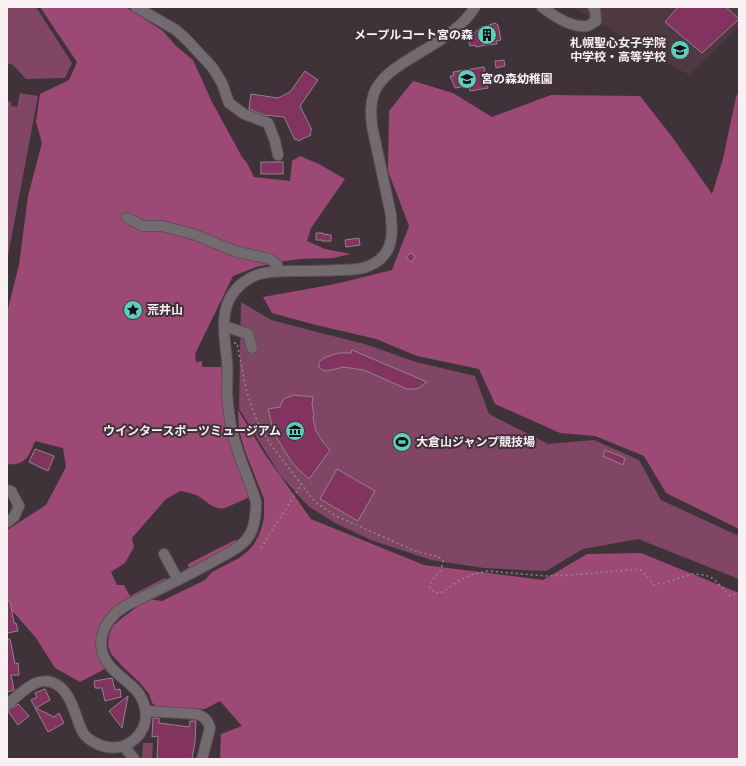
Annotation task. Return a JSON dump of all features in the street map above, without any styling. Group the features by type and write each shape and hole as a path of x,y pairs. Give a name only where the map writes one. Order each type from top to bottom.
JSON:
{"street":[{"path":"136,7 176,30 187,40 212,68 222,83 229,103 244,114 268,123 275,141 278,155"},
{"path":"7,705 27,689 37,683 46,681 61,688 68,697 84,735 95,743 106,747 115,748 124,746 137,738 146,721 146,711 142,698 135,689 109,666 102,651 102,636 104,627 116,613 127,605 231,552 246,540 251,532 254,522 256,502 236,446 232,431 227,396 227,362 224,342 226,306 234,291 241,284 260,274 361,268 370,266 385,255 392,238 392,228 391,215 372,126 371,115 374,94 383,78 453,31 476,7"},
{"path":"542,7 573,25 588,26 596,21 595,9 593,7"},
{"path":"127,218 143,226 162,226 196,235 238,252 270,259 277,265 278,272"},
{"path":"224,326 248,334 252,348"},
{"path":"7,490 11,491 19,506 14,517 7,522"},
{"path":"164,554 178,580"},
{"path":"146,711 196,714 206,719 210,728 202,759"},
{"path":"124,746 134,759"}],"path":[{"path":"224,342 237,343 246,389 252,411 260,428 271,445 315,502 336,516 414,551 439,557 443,561 441,570 431,582 430,588 434,593 443,592 461,579 488,571 545,576 640,569 654,585 692,574 714,579 730,596 739,593"},
{"path":"261,548 301,484"}],"shaded area":[{"path":"7,7 36,7 72,63 65,78 26,79 13,65 7,63"},
{"path":"40,7 126,7 163,31 176,46 193,60 212,102 254,177 290,181 292,161 300,156 319,164 345,179 311,228 307,241 325,249 351,254 333,258 300,259 279,262 256,267 233,276 195,354 196,362 202,361 202,367 221,367 229,429 250,497 225,508 217,508 196,495 180,491 166,499 132,538 134,547 125,563 111,572 117,585 124,585 130,596 165,578 167,581 104,619 98,634 97,650 100,661 105,669 80,682 55,668 36,638 7,606 7,530 46,505 66,467 63,448 35,441 29,455 23,462 7,464 7,313 19,265 28,196 42,143 36,122 40,94 69,80 77,62"},
{"name":"札幌聖心女子学院 中学校・高等学校","path":"573,7 739,7 739,26 689,75"},
{"path":"413,81 453,93 492,117 551,95 640,96 673,138 712,194 723,159 736,97 739,91 739,529 666,493 644,456 595,436 560,433 495,404 479,369 417,356 376,339 272,313 263,297 335,284 392,270 409,226 388,171 389,111"},
{"path":"20,93 38,96 7,261 7,101 11,102 11,106 17,107"},
{"name":"大倉山ジャンプ競技場","path":"241,302 271,320 365,344 416,362 475,376 489,414 548,444 594,440 639,460 661,500 739,536 739,579 638,539 583,549 546,571 484,568 431,560 371,540 335,523 308,506 280,475 239,409"},
{"path":"238,410 264,453 311,519 424,565 543,580 587,554 641,553 739,593 739,759 222,759 220,757 221,734 242,726 220,701 205,709 157,707 152,703 149,694 140,683 111,654 108,645 109,635 113,626 148,599 162,601 205,580 212,572 239,558 247,552 259,535 264,517 264,499 245,451 239,430"},
{"path":"235,540 239,542 189,569 188,564"},
{"path":"143,743 153,743 152,759 142,759"}],"building":[{"path":"678,7 726,7 739,19 702,53 665,22"},
{"name":"メープルコート宮の森","path":"495,23 498,25 501,40 496,41 497,44 476,47 475,45 470,46 468,39 474,36 473,34 483,26 484,27"},
{"path":"504,60 505,66 496,68 495,61"},
{"path":"484,67 488,88 470,91 468,86 455,88 450,76 454,76 453,72"},
{"path":"305,71 318,80 300,106 312,130 310,132 311,135 298,141 297,139 295,140 284,117 264,115 249,109 251,94 278,98 290,92"},
{"path":"261,162 283,162 283,174 261,174"},
{"path":"316,233 331,235 331,241 316,240"},
{"path":"359,238 360,245 346,247 345,240"},
{"path":"410,253 415,256 412,262 406,258"},
{"path":"352,350 427,382 419,388 407,389 364,370 343,367 327,371 322,370 319,367 319,362 324,358 339,353 351,353"},
{"path":"294,395 313,397 313,417 316,431 330,450 309,479 291,461 281,445 274,433 268,409 280,407 283,400"},
{"path":"35,449 54,456 48,471 29,462"},
{"path":"605,450 625,458 623,465 603,456"},
{"path":"337,469 375,491 358,521 320,499"},
{"path":"7,601 10,601 14,623 16,623 18,631 7,633"},
{"path":"7,639 10,639 15,664 18,663 19,675 11,675 14,690 7,692"},
{"path":"112,678 115,690 120,689 121,697 105,701 102,688 95,688 94,681"},
{"path":"45,689 50,700 36,708 54,717 59,713 64,723 48,732 31,700 37,697 35,693"},
{"path":"128,696 122,728 109,711"},
{"path":"18,704 29,716 18,725 8,711"},
{"path":"153,718 159,718 159,723 189,727 190,721 196,721 195,742 192,759 157,759 158,736 152,737"}],"place":[{"name":"メープルコート宮の森","path":"487,35"},
{"name":"札幌聖心女子学院 中学校・高等学校","path":"680,50"},
{"name":"宮の森幼稚園","path":"467,79"},
{"name":"荒井山","path":"133,310"},
{"name":"ウインタースポーツミュージアム","path":"295,431"},
{"name":"大倉山ジャンプ競技場","path":"402,442"}]}
